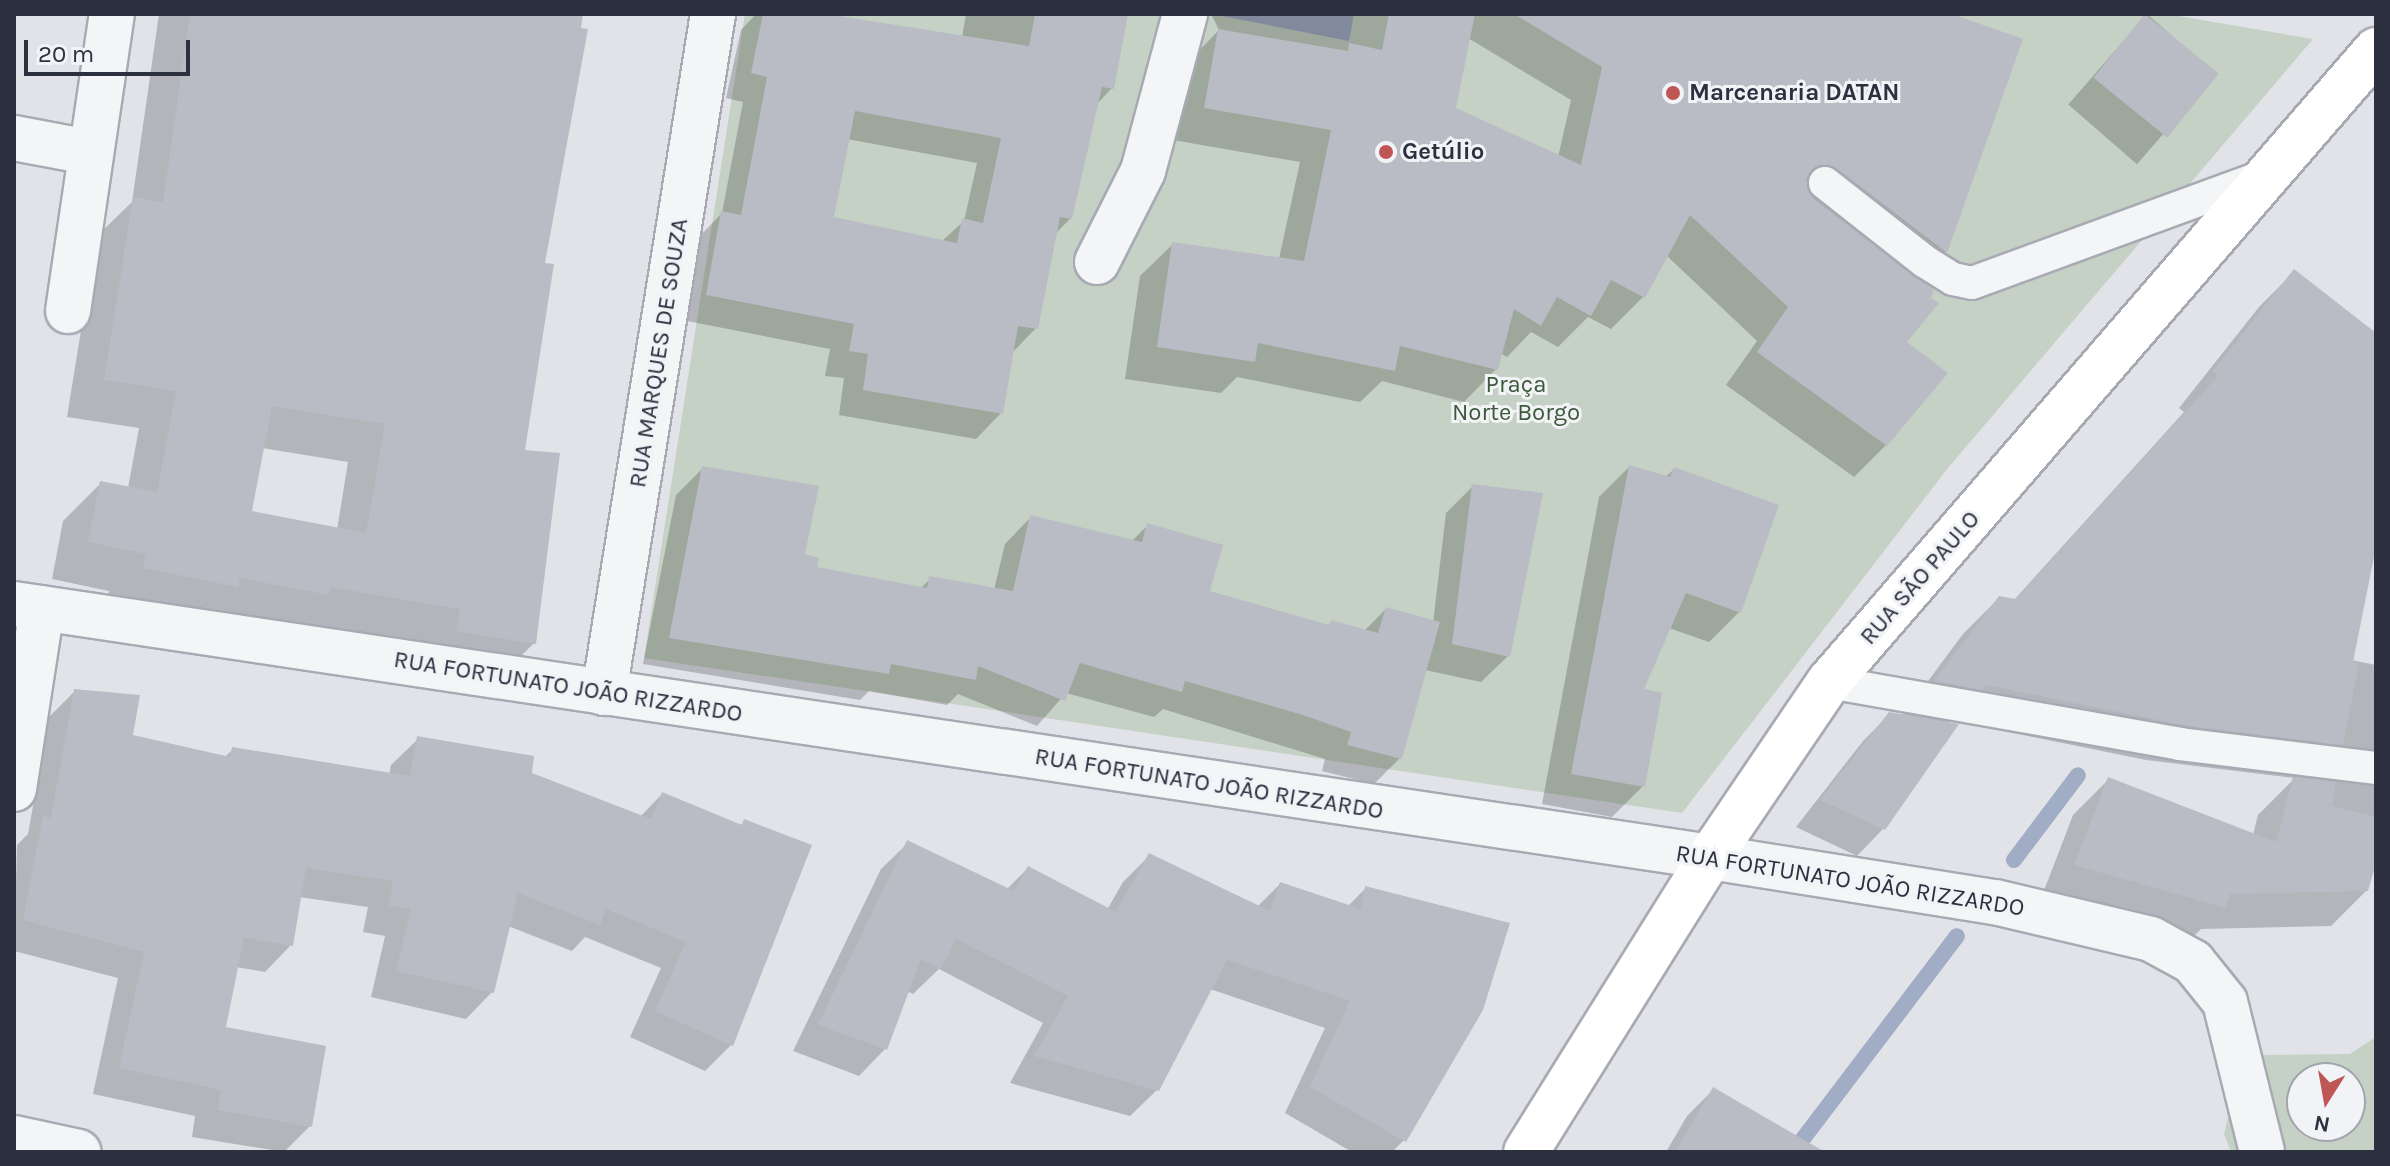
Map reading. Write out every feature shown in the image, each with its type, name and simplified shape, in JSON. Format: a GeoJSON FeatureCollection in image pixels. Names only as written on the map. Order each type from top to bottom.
{"type":"FeatureCollection","features":[{"type":"Feature","properties":{"kind":"main road","name":"RUA SÃO PAULO"},"geometry":{"type":"LineString","coordinates":[[1526,1152],[1710,857],[1829,682],[2376,50]]}},
{"type":"Feature","properties":{"kind":"street"},"geometry":{"type":"LineString","coordinates":[[68,311],[89,152],[112,14]]}},
{"type":"Feature","properties":{"kind":"street","name":"RUA MARQUES DE SOUZA"},"geometry":{"type":"LineString","coordinates":[[604,693],[713,14]]}},
{"type":"Feature","properties":{"kind":"street"},"geometry":{"type":"LineString","coordinates":[[1097,262],[1143,171],[1185,14]]}},
{"type":"Feature","properties":{"kind":"street"},"geometry":{"type":"LineString","coordinates":[[14,138],[89,152]]}},
{"type":"Feature","properties":{"kind":"street"},"geometry":{"type":"LineString","coordinates":[[14,789],[28,606]]}},
{"type":"Feature","properties":{"kind":"street","name":"RUA FORTUNATO JOÃO RIZZARDO"},"geometry":{"type":"LineString","coordinates":[[28,606],[1710,857],[1995,902],[2151,939],[2193,962],[2225,1002],[2262,1152]]}},
{"type":"Feature","properties":{"kind":"street"},"geometry":{"type":"LineString","coordinates":[[14,1138],[79,1152]]}},
{"type":"Feature","properties":{"kind":"lane"},"geometry":{"type":"LineString","coordinates":[[1825,183],[1924,261],[1953,279],[1972,283],[2268,175]]}},
{"type":"Feature","properties":{"kind":"lane"},"geometry":{"type":"LineString","coordinates":[[1829,682],[2180,744],[2376,768]]}},
{"type":"Feature","properties":{"kind":"green space","name":"Praça Norte Borgo"},"geometry":{"type":"Polygon","coordinates":[[[745,14],[2167,14],[2313,39],[1948,468],[1682,813],[644,658],[745,14]]]}},
{"type":"Feature","properties":{"kind":"green space"},"geometry":{"type":"Polygon","coordinates":[[[2376,1037],[2376,1152],[2231,1152],[2224,1134],[2236,1084],[2255,1055],[2350,1054],[2376,1037]]]}},
{"type":"Feature","properties":{"kind":"water"},"geometry":{"type":"Polygon","coordinates":[[[1212,14],[1354,14],[1349,41],[1212,14]]]}},
{"type":"Feature","properties":{"kind":"building"},"geometry":{"type":"Polygon","coordinates":[[[190,14],[583,14],[581,28],[588,29],[545,263],[554,264],[525,450],[560,453],[536,644],[456,631],[460,609],[330,587],[329,595],[240,578],[238,587],[143,568],[146,554],[88,542],[100,481],[157,492],[176,391],[104,380],[133,197],[163,202],[190,14]],[[272,406],[252,511],[366,533],[385,424],[272,406]]]}},
{"type":"Feature","properties":{"kind":"building"},"geometry":{"type":"Polygon","coordinates":[[[763,14],[826,14],[1029,46],[1035,14],[1128,14],[1114,89],[1102,87],[1072,219],[1060,217],[1038,329],[1018,326],[1003,414],[863,390],[868,354],[849,351],[854,324],[706,295],[721,211],[741,215],[767,77],[751,73],[763,14]],[[855,111],[834,217],[957,243],[962,218],[983,223],[1001,138],[855,111]]]}},
{"type":"Feature","properties":{"kind":"building"},"geometry":{"type":"Polygon","coordinates":[[[1389,14],[1475,14],[1456,108],[1581,165],[1602,67],[1514,14],[1952,14],[2023,39],[1947,253],[1836,168],[1819,165],[1806,180],[1813,198],[1934,290],[1931,298],[1939,303],[1907,342],[1948,373],[1887,446],[1757,352],[1788,307],[1690,215],[1645,298],[1611,280],[1591,316],[1557,297],[1541,326],[1514,309],[1498,370],[1400,346],[1395,371],[1258,343],[1255,362],[1157,347],[1172,242],[1304,261],[1331,130],[1204,108],[1218,29],[1348,51],[1349,43],[1382,50],[1389,14]]]}},
{"type":"Feature","properties":{"kind":"building"},"geometry":{"type":"Polygon","coordinates":[[[2145,14],[2219,74],[2167,138],[2093,78],[2145,14]]]}},
{"type":"Feature","properties":{"kind":"building"},"geometry":{"type":"Polygon","coordinates":[[[2294,269],[2376,333],[2376,547],[2353,662],[2359,663],[2343,745],[2183,725],[1986,685],[1983,690],[1934,681],[1999,596],[2016,599],[2218,376],[2213,371],[2294,269]]]}},
{"type":"Feature","properties":{"kind":"building"},"geometry":{"type":"Polygon","coordinates":[[[1629,465],[1670,477],[1674,467],[1779,505],[1741,613],[1686,593],[1644,689],[1662,693],[1645,787],[1571,774],[1629,465]]]}},
{"type":"Feature","properties":{"kind":"building"},"geometry":{"type":"Polygon","coordinates":[[[702,466],[819,486],[805,554],[819,558],[817,567],[927,588],[929,576],[1013,591],[1030,515],[1142,542],[1147,523],[1223,545],[1210,591],[1329,625],[1331,620],[1378,633],[1386,607],[1440,622],[1402,759],[1347,745],[1351,732],[1303,715],[1185,681],[1182,692],[1080,663],[1065,701],[978,666],[976,680],[891,664],[889,674],[669,638],[702,466]]]}},
{"type":"Feature","properties":{"kind":"building"},"geometry":{"type":"Polygon","coordinates":[[[1472,484],[1543,493],[1510,657],[1452,644],[1472,484]]]}},
{"type":"Feature","properties":{"kind":"building"},"geometry":{"type":"Polygon","coordinates":[[[74,689],[140,695],[133,735],[230,757],[232,747],[410,776],[417,736],[534,756],[532,773],[651,819],[662,792],[742,825],[744,819],[812,845],[733,1046],[655,1011],[686,942],[606,909],[600,925],[518,893],[494,993],[396,971],[411,909],[389,906],[393,881],[306,868],[293,946],[244,938],[226,1027],[326,1046],[312,1127],[217,1110],[221,1090],[119,1068],[144,952],[23,920],[43,816],[51,818],[74,689]]]}},
{"type":"Feature","properties":{"kind":"building"},"geometry":{"type":"Polygon","coordinates":[[[1889,712],[1959,724],[1885,830],[1820,800],[1889,712]]]}},
{"type":"Feature","properties":{"kind":"building"},"geometry":{"type":"Polygon","coordinates":[[[2108,777],[2276,842],[2293,777],[2336,782],[2332,806],[2376,817],[2376,863],[2368,891],[2230,894],[2225,908],[2074,865],[2108,777]]]}},
{"type":"Feature","properties":{"kind":"building"},"geometry":{"type":"Polygon","coordinates":[[[907,840],[1014,891],[1028,866],[1116,912],[1149,853],[1270,911],[1280,882],[1361,909],[1365,886],[1510,923],[1483,1010],[1406,1142],[1310,1087],[1350,1001],[1227,960],[1159,1091],[1034,1056],[1068,996],[956,939],[941,969],[921,959],[887,1050],[818,1025],[907,840]]]}},
{"type":"Feature","properties":{"kind":"building"},"geometry":{"type":"Polygon","coordinates":[[[1713,1087],[1825,1152],[1675,1152],[1713,1087]]]}},
{"type":"Feature","properties":{"kind":"waterway"},"geometry":{"type":"LineString","coordinates":[[2014,860],[2078,775]]}},
{"type":"Feature","properties":{"kind":"waterway"},"geometry":{"type":"LineString","coordinates":[[1793,1152],[1957,936]]}},
{"type":"Feature","properties":{"kind":"place","name":"Marcenaria DATAN"},"geometry":{"type":"Point","coordinates":[1673,93]}},
{"type":"Feature","properties":{"kind":"place","name":"Getúlio"},"geometry":{"type":"Point","coordinates":[1386,152]}}]}
